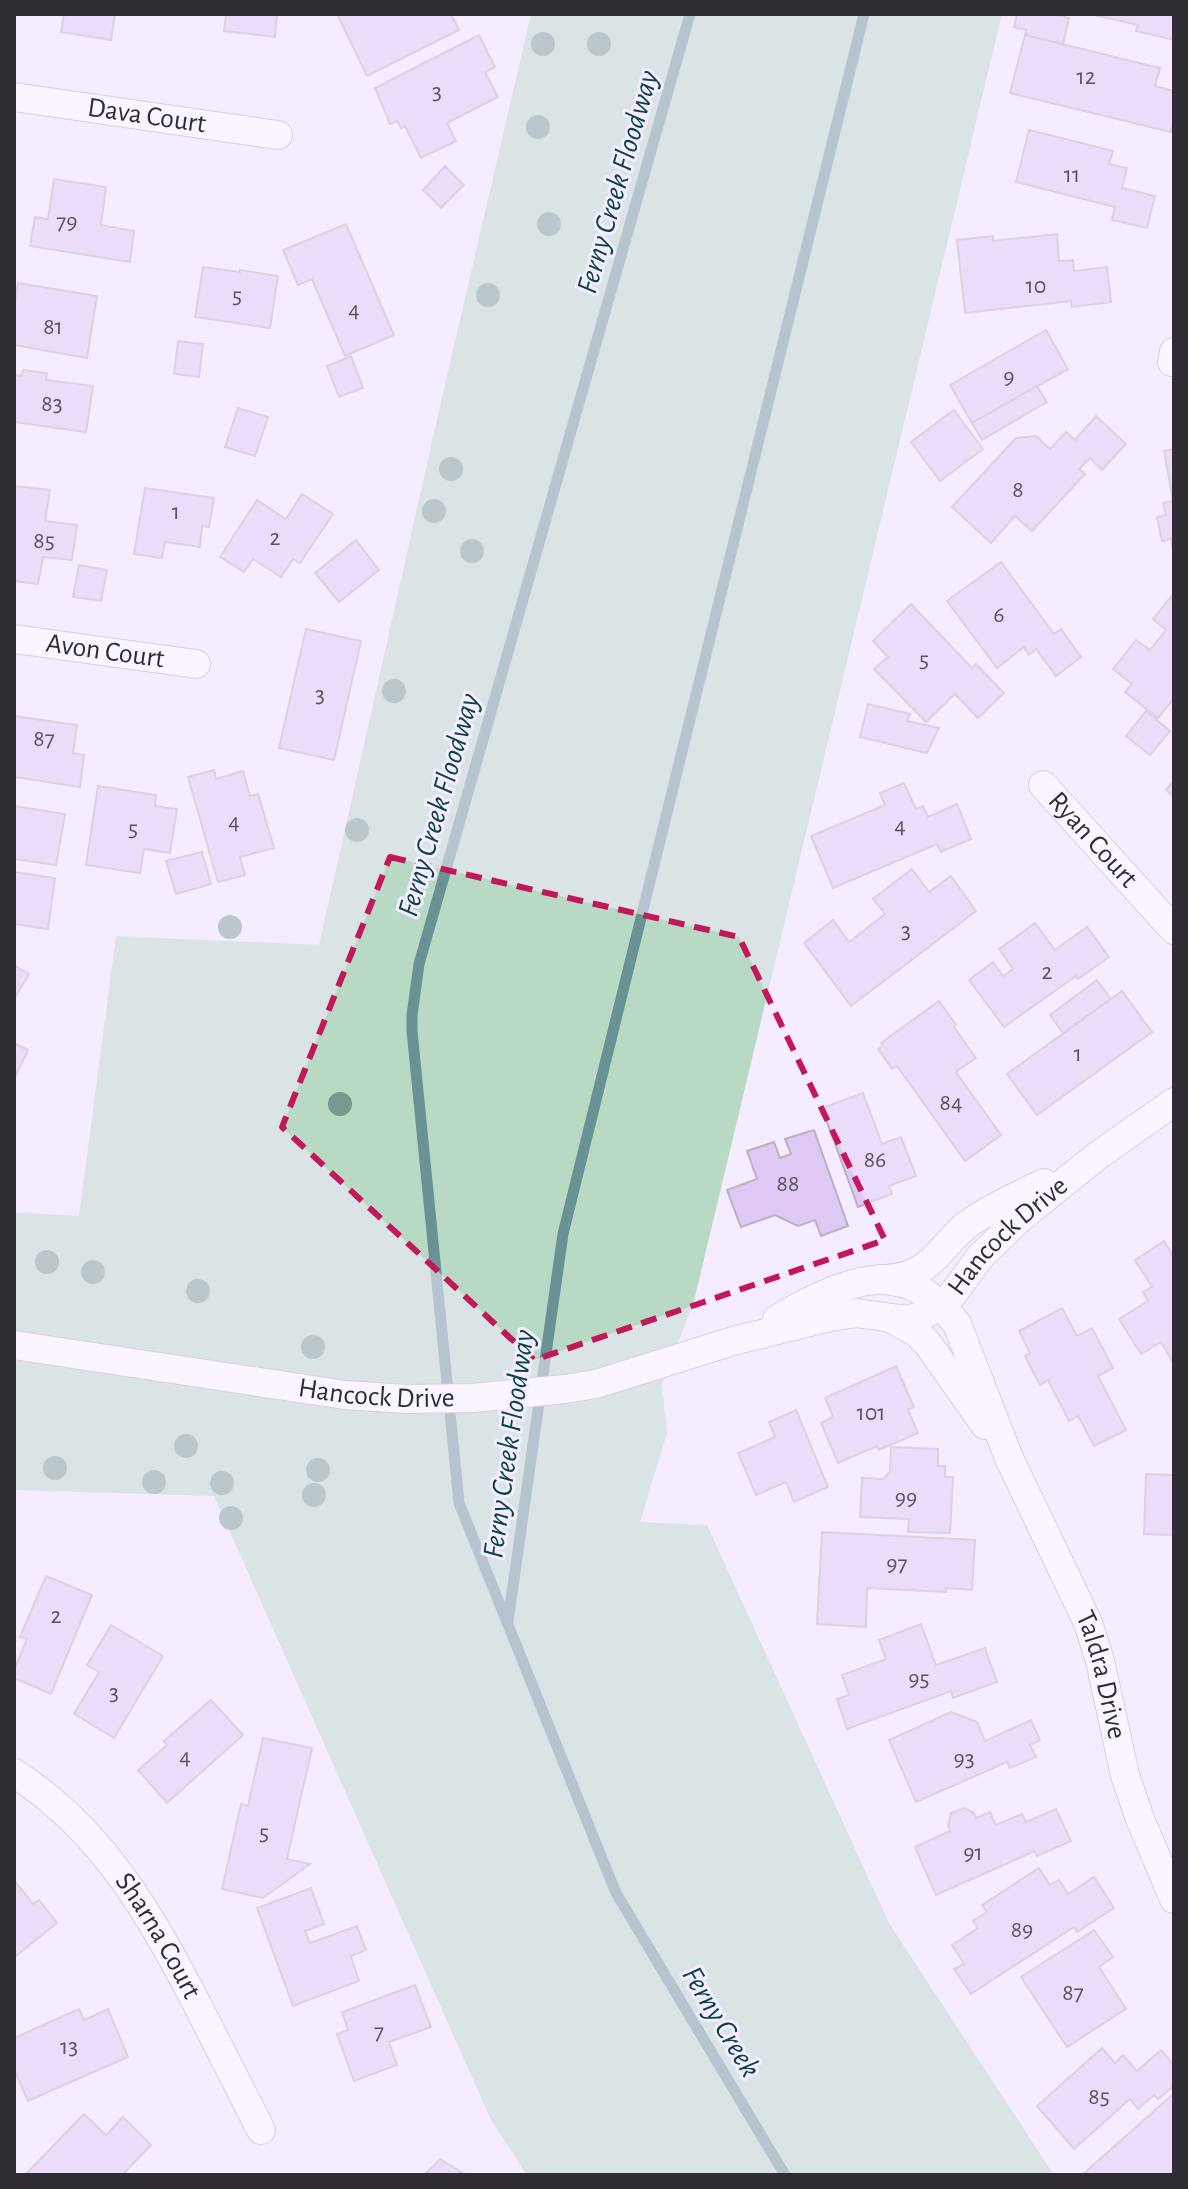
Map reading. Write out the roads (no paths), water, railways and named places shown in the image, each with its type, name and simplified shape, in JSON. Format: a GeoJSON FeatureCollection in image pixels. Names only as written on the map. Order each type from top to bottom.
{"type":"FeatureCollection","features":[{"type":"Feature","properties":{"kind":"street","name":"Dava Court"},"geometry":{"type":"LineString","coordinates":[[14,97],[278,135]]}},
{"type":"Feature","properties":{"kind":"street","name":"Avon Court"},"geometry":{"type":"LineString","coordinates":[[14,639],[196,664]]}},
{"type":"Feature","properties":{"kind":"street","name":"Ryan Court"},"geometry":{"type":"LineString","coordinates":[[1043,785],[1174,930]]}},
{"type":"Feature","properties":{"kind":"street","name":"Hancock Drive"},"geometry":{"type":"LineString","coordinates":[[961,1283],[997,1238],[1097,1156],[1174,1102]]}},
{"type":"Feature","properties":{"kind":"street","name":"Hancock Drive"},"geometry":{"type":"LineString","coordinates":[[925,1303],[951,1238],[970,1222],[1097,1156]]}},
{"type":"Feature","properties":{"kind":"street","name":"Hancock Drive"},"geometry":{"type":"LineString","coordinates":[[733,1341],[834,1291],[860,1282],[881,1279],[907,1284],[925,1303]]}},
{"type":"Feature","properties":{"kind":"street","name":"Taldra Drive"},"geometry":{"type":"LineString","coordinates":[[925,1303],[961,1283]]}},
{"type":"Feature","properties":{"kind":"street","name":"Hancock Drive"},"geometry":{"type":"LineString","coordinates":[[14,1345],[345,1395],[406,1399],[473,1398],[596,1384],[733,1341],[830,1317],[925,1303]]}},
{"type":"Feature","properties":{"kind":"street","name":"Taldra Drive"},"geometry":{"type":"LineString","coordinates":[[925,1303],[928,1344],[1009,1458]]}},
{"type":"Feature","properties":{"kind":"street","name":"Taldra Drive"},"geometry":{"type":"LineString","coordinates":[[925,1303],[1009,1458],[1088,1623],[1100,1661],[1125,1775],[1174,1899]]}},
{"type":"Feature","properties":{"kind":"street","name":"Sharna Court"},"geometry":{"type":"LineString","coordinates":[[14,1773],[58,1805],[95,1843],[129,1885],[186,1982],[261,2130]]}},
{"type":"Feature","properties":{"kind":"waterway","name":"Ferny Creek Floodway"},"geometry":{"type":"LineString","coordinates":[[690,14],[419,964],[412,1031],[459,1503],[616,1893],[785,2175]]}},
{"type":"Feature","properties":{"kind":"waterway","name":"Ferny Creek Floodway"},"geometry":{"type":"LineString","coordinates":[[508,1621],[563,1234],[864,14]]}},
{"type":"Feature","properties":{"kind":"water label","name":"Ferny Creek"},"geometry":{"type":"Point","coordinates":[721,2022]}}]}
